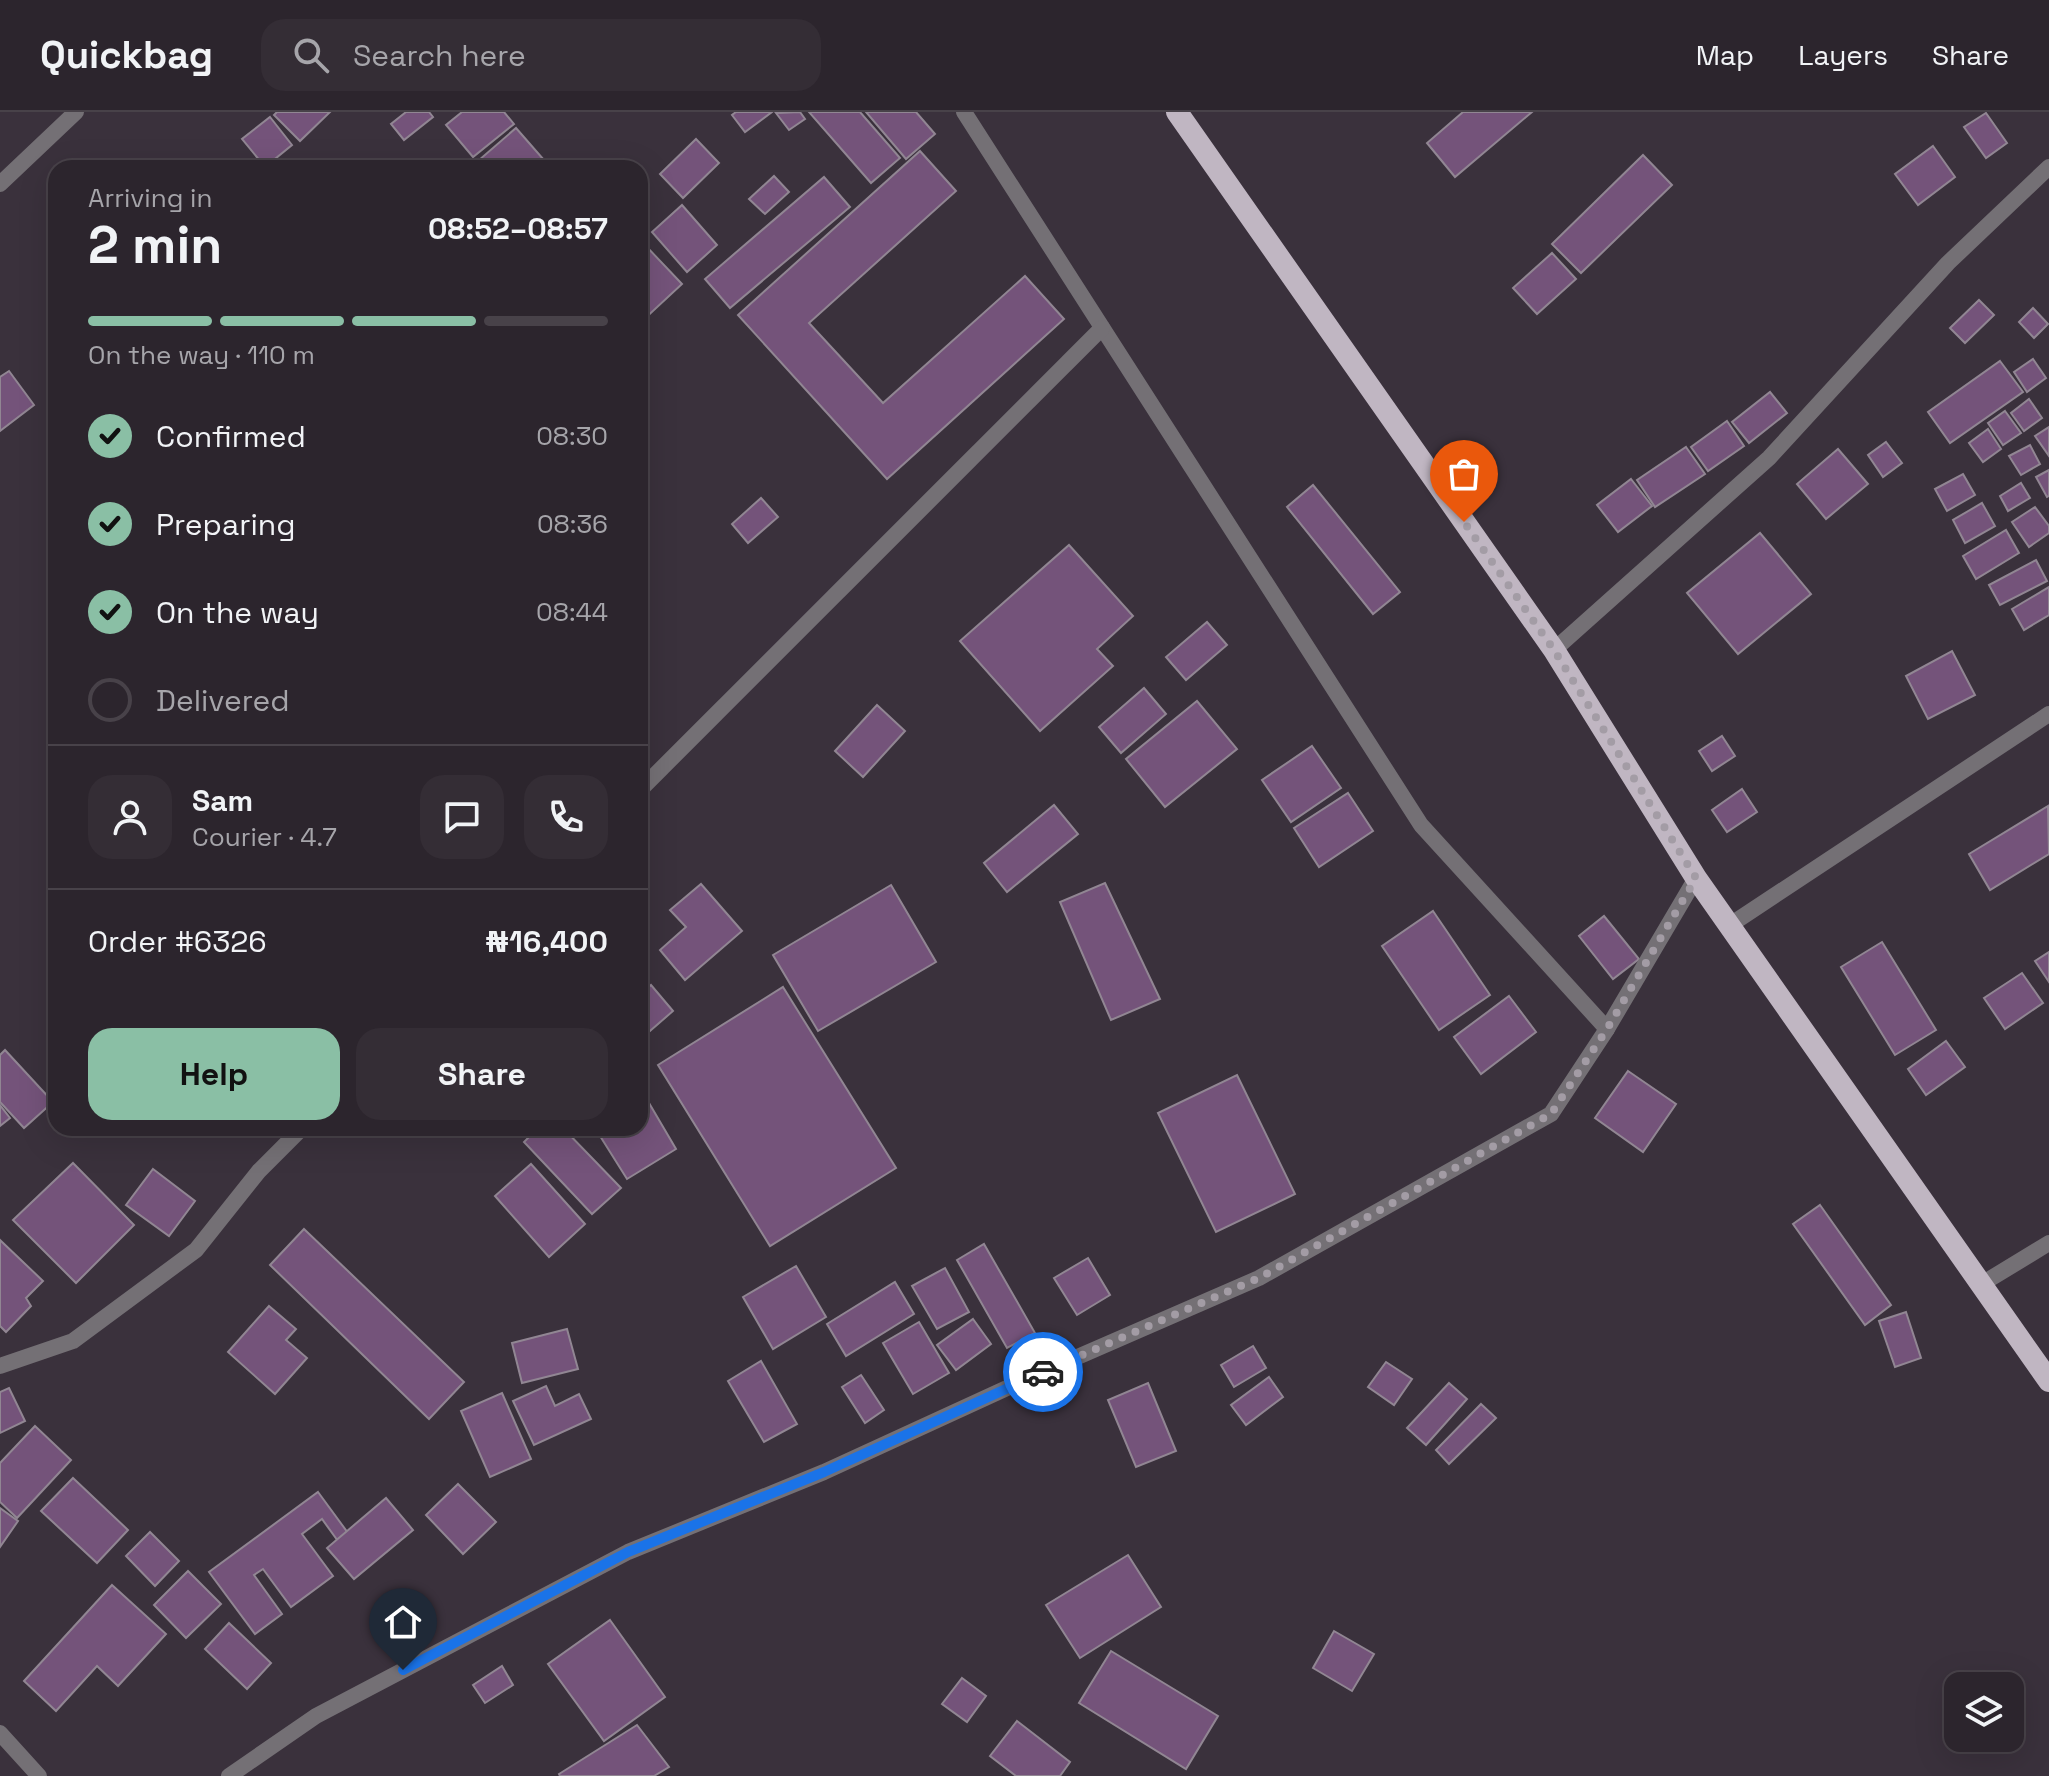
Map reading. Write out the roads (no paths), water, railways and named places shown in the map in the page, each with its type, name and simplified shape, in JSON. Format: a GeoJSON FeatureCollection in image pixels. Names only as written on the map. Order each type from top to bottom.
{"type":"FeatureCollection","features":[{"type":"Feature","properties":{"kind":"highway"},"geometry":{"type":"LineString","coordinates":[[1177,112],[1554,650],[1696,878],[2049,1381]]}},
{"type":"Feature","properties":{"kind":"street"},"geometry":{"type":"LineString","coordinates":[[0,184],[76,112]]}},
{"type":"Feature","properties":{"kind":"street"},"geometry":{"type":"LineString","coordinates":[[964,112],[1421,825],[1607,1029]]}},
{"type":"Feature","properties":{"kind":"street"},"geometry":{"type":"LineString","coordinates":[[1554,650],[1769,458],[1948,263],[2049,167]]}},
{"type":"Feature","properties":{"kind":"street"},"geometry":{"type":"LineString","coordinates":[[648,782],[1102,328]]}},
{"type":"Feature","properties":{"kind":"street"},"geometry":{"type":"LineString","coordinates":[[1730,925],[2049,714]]}},
{"type":"Feature","properties":{"kind":"street"},"geometry":{"type":"LineString","coordinates":[[229,1776],[316,1716],[628,1552],[824,1472],[1259,1278],[1551,1114],[1607,1029],[1696,878]]}},
{"type":"Feature","properties":{"kind":"street"},"geometry":{"type":"LineString","coordinates":[[0,1366],[73,1341],[196,1250],[259,1171],[294,1136]]}},
{"type":"Feature","properties":{"kind":"street"},"geometry":{"type":"LineString","coordinates":[[1980,1285],[2049,1243]]}},
{"type":"Feature","properties":{"kind":"street"},"geometry":{"type":"LineString","coordinates":[[0,1733],[39,1776]]}}]}
